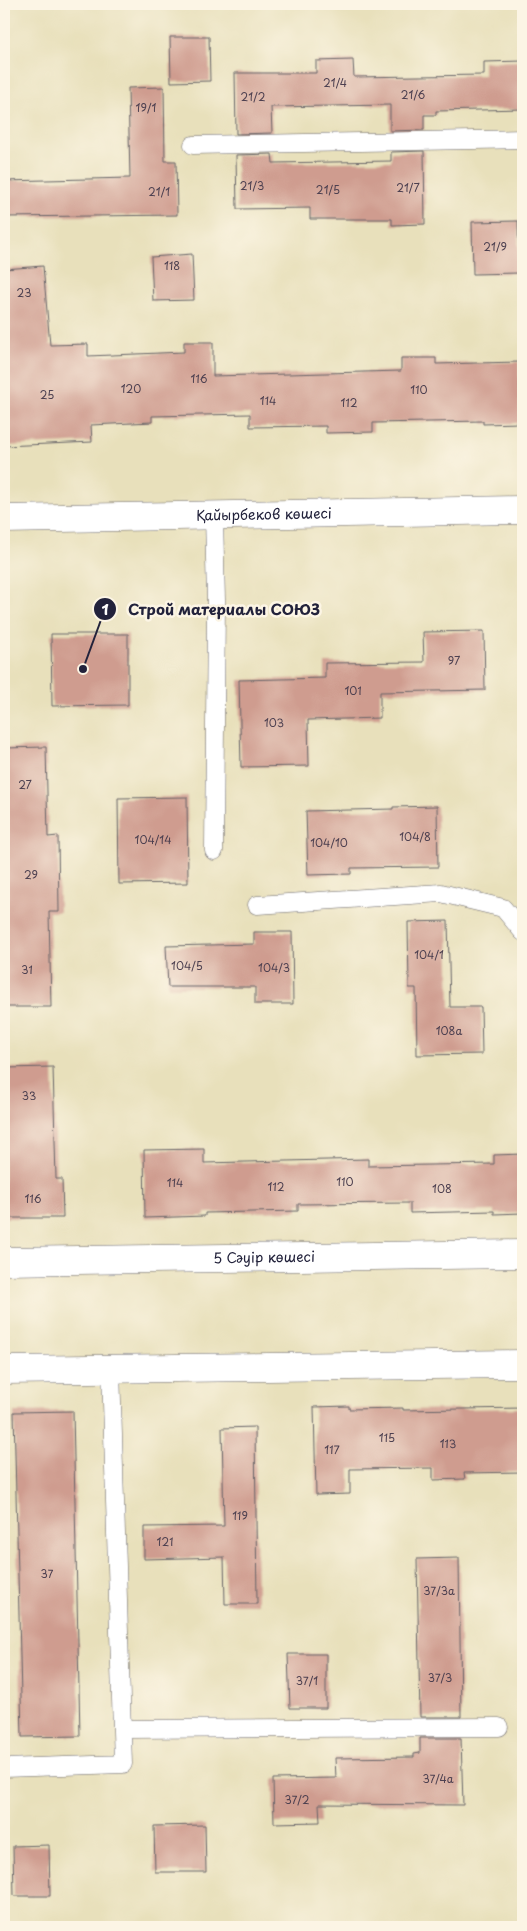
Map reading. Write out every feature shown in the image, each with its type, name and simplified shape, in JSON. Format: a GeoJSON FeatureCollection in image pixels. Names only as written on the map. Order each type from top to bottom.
{"type":"FeatureCollection","features":[{"type":"Feature","properties":{"kind":"street","name":"Қайырбеков көшесі"},"geometry":{"type":"LineString","coordinates":[[4,519],[523,510]]}},
{"type":"Feature","properties":{"kind":"street","name":"5 Сәуір көшесі"},"geometry":{"type":"LineString","coordinates":[[4,1261],[523,1254]]}},
{"type":"Feature","properties":{"kind":"street"},"geometry":{"type":"LineString","coordinates":[[4,1370],[523,1364]]}},
{"type":"Feature","properties":{"kind":"lane"},"geometry":{"type":"LineString","coordinates":[[193,145],[523,139]]}},
{"type":"Feature","properties":{"kind":"lane"},"geometry":{"type":"LineString","coordinates":[[214,516],[216,601],[214,852]]}},
{"type":"Feature","properties":{"kind":"lane"},"geometry":{"type":"LineString","coordinates":[[258,905],[441,893],[504,908],[523,932]]}},
{"type":"Feature","properties":{"kind":"lane"},"geometry":{"type":"LineString","coordinates":[[4,1768],[123,1764],[111,1369]]}},
{"type":"Feature","properties":{"kind":"lane"},"geometry":{"type":"LineString","coordinates":[[122,1729],[500,1727]]}},
{"type":"Feature","properties":{"kind":"building"},"geometry":{"type":"Polygon","coordinates":[[[170,37],[209,37],[210,81],[171,82],[170,37]]]}},
{"type":"Feature","properties":{"kind":"building"},"geometry":{"type":"Polygon","coordinates":[[[353,60],[354,77],[484,75],[484,62],[523,61],[523,109],[436,111],[436,115],[424,115],[424,130],[390,131],[390,105],[271,107],[272,133],[236,134],[235,73],[316,73],[316,61],[353,60]]]}},
{"type":"Feature","properties":{"kind":"building"},"geometry":{"type":"Polygon","coordinates":[[[164,87],[165,161],[176,161],[177,215],[4,217],[4,181],[130,178],[128,88],[164,87]]]}},
{"type":"Feature","properties":{"kind":"building"},"geometry":{"type":"Polygon","coordinates":[[[424,151],[425,224],[392,225],[392,219],[310,219],[310,208],[237,209],[236,155],[272,154],[273,163],[391,161],[391,152],[424,151]]]}},
{"type":"Feature","properties":{"kind":"building"},"geometry":{"type":"Polygon","coordinates":[[[518,221],[519,273],[473,274],[472,222],[518,221]]]}},
{"type":"Feature","properties":{"kind":"building"},"geometry":{"type":"Polygon","coordinates":[[[192,254],[194,300],[153,301],[151,257],[192,254]]]}},
{"type":"Feature","properties":{"kind":"building"},"geometry":{"type":"Polygon","coordinates":[[[43,266],[50,345],[88,344],[88,356],[184,352],[184,342],[213,342],[213,376],[401,371],[401,358],[436,358],[436,364],[519,362],[520,423],[483,424],[483,421],[373,423],[373,432],[326,433],[326,426],[250,427],[250,414],[152,416],[152,422],[91,425],[92,442],[4,446],[4,269],[43,266]]]}},
{"type":"Feature","properties":{"kind":"building"},"geometry":{"type":"Polygon","coordinates":[[[484,631],[485,690],[380,692],[380,718],[308,720],[309,766],[241,767],[239,680],[325,678],[325,663],[424,662],[423,632],[484,631]]]}},
{"type":"Feature","properties":{"kind":"building"},"geometry":{"type":"Polygon","coordinates":[[[51,634],[128,634],[128,705],[52,706],[51,634]]]}},
{"type":"Feature","properties":{"kind":"building"},"geometry":{"type":"Polygon","coordinates":[[[46,747],[48,837],[58,836],[59,912],[49,912],[51,1007],[4,1007],[4,748],[46,747]]]}},
{"type":"Feature","properties":{"kind":"building"},"geometry":{"type":"Polygon","coordinates":[[[187,797],[188,883],[119,884],[118,798],[187,797]]]}},
{"type":"Feature","properties":{"kind":"building"},"geometry":{"type":"Polygon","coordinates":[[[437,806],[438,867],[351,868],[351,874],[308,875],[306,811],[437,806]]]}},
{"type":"Feature","properties":{"kind":"building"},"geometry":{"type":"Polygon","coordinates":[[[448,921],[450,1007],[481,1007],[482,1054],[417,1055],[416,988],[409,988],[408,922],[448,921]]]}},
{"type":"Feature","properties":{"kind":"building"},"geometry":{"type":"Polygon","coordinates":[[[254,932],[292,932],[293,1004],[255,1004],[255,987],[168,987],[166,946],[254,944],[254,932]]]}},
{"type":"Feature","properties":{"kind":"building"},"geometry":{"type":"Polygon","coordinates":[[[53,1067],[56,1179],[62,1179],[63,1218],[4,1218],[4,1068],[53,1067]]]}},
{"type":"Feature","properties":{"kind":"building"},"geometry":{"type":"Polygon","coordinates":[[[204,1149],[204,1163],[368,1159],[368,1166],[494,1164],[494,1155],[523,1154],[523,1213],[494,1214],[494,1211],[410,1213],[410,1203],[298,1204],[298,1211],[205,1213],[205,1216],[145,1218],[144,1150],[204,1149]]]}},
{"type":"Feature","properties":{"kind":"building"},"geometry":{"type":"Polygon","coordinates":[[[349,1406],[349,1409],[403,1408],[403,1410],[523,1408],[523,1472],[464,1473],[465,1479],[433,1480],[433,1468],[350,1469],[350,1494],[316,1495],[314,1407],[349,1406]]]}},
{"type":"Feature","properties":{"kind":"building"},"geometry":{"type":"Polygon","coordinates":[[[73,1411],[80,1736],[22,1737],[14,1412],[73,1411]]]}},
{"type":"Feature","properties":{"kind":"building"},"geometry":{"type":"Polygon","coordinates":[[[255,1427],[257,1604],[225,1604],[224,1557],[144,1559],[144,1527],[224,1526],[222,1428],[255,1427]]]}},
{"type":"Feature","properties":{"kind":"building"},"geometry":{"type":"Polygon","coordinates":[[[459,1558],[461,1717],[420,1717],[417,1559],[459,1558]]]}},
{"type":"Feature","properties":{"kind":"building"},"geometry":{"type":"Polygon","coordinates":[[[288,1654],[326,1654],[326,1708],[290,1708],[288,1654]]]}},
{"type":"Feature","properties":{"kind":"building"},"geometry":{"type":"Polygon","coordinates":[[[420,1738],[461,1738],[463,1805],[319,1804],[320,1822],[274,1823],[273,1779],[336,1778],[335,1758],[414,1757],[414,1754],[420,1753],[420,1738]]]}},
{"type":"Feature","properties":{"kind":"building"},"geometry":{"type":"Polygon","coordinates":[[[205,1825],[206,1872],[155,1872],[154,1826],[205,1825]]]}},
{"type":"Feature","properties":{"kind":"building"},"geometry":{"type":"Polygon","coordinates":[[[49,1845],[50,1896],[14,1896],[13,1846],[49,1845]]]}},
{"type":"Feature","properties":{"kind":"place","name":"Строй материалы СОЮЗ"},"geometry":{"type":"Point","coordinates":[83,669]}}]}
